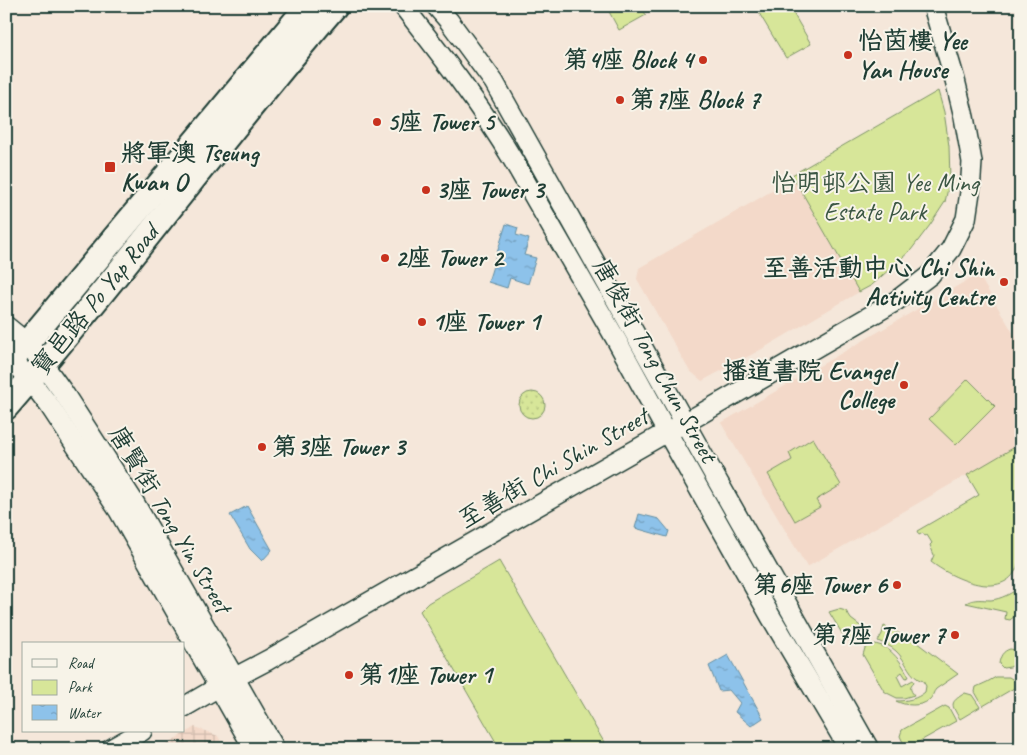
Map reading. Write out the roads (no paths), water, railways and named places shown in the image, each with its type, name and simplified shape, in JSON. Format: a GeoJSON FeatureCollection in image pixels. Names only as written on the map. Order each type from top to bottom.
{"type":"FeatureCollection","features":[{"type":"Feature","properties":{"kind":"main road","name":"寶邑路 Po Yap Road"},"geometry":{"type":"LineString","coordinates":[[13,356],[308,6]]}},
{"type":"Feature","properties":{"kind":"main road","name":"寶邑路 Po Yap Road"},"geometry":{"type":"LineString","coordinates":[[6,407],[66,338],[293,55],[335,6]]}},
{"type":"Feature","properties":{"kind":"street","name":"唐俊街 Tong Chun Street"},"geometry":{"type":"LineString","coordinates":[[403,6],[461,83],[496,132],[513,160],[617,341],[666,432],[771,617],[849,749]]}},
{"type":"Feature","properties":{"kind":"street","name":"唐俊街 Tong Chun Street"},"geometry":{"type":"LineString","coordinates":[[436,6],[494,82],[869,749]]}},
{"type":"Feature","properties":{"kind":"street","name":"至善街 Chi Shin Street"},"geometry":{"type":"LineString","coordinates":[[185,706],[666,432],[686,423],[896,301],[930,276],[951,249],[966,219],[972,162],[955,80],[933,6]]}},
{"type":"Feature","properties":{"kind":"street"},"geometry":{"type":"LineString","coordinates":[[461,83],[474,88],[486,86],[494,82]]}},
{"type":"Feature","properties":{"kind":"street","name":"唐賢街 Tong Yin Street"},"geometry":{"type":"LineString","coordinates":[[6,326],[13,356],[36,372],[49,405],[226,682],[275,749]]}},
{"type":"Feature","properties":{"kind":"street","name":"唐賢街 Tong Yin Street"},"geometry":{"type":"LineString","coordinates":[[226,682],[254,749]]}},
{"type":"Feature","properties":{"kind":"street"},"geometry":{"type":"LineString","coordinates":[[112,749],[140,732]]}},
{"type":"Feature","properties":{"kind":"water"},"geometry":{"type":"Polygon","coordinates":[[[506,224],[518,228],[516,235],[529,239],[524,255],[536,258],[528,284],[510,278],[507,288],[488,282],[506,224]]]}},
{"type":"Feature","properties":{"kind":"water"},"geometry":{"type":"Polygon","coordinates":[[[247,506],[272,550],[262,561],[250,549],[230,515],[247,506]]]}},
{"type":"Feature","properties":{"kind":"water"},"geometry":{"type":"Polygon","coordinates":[[[639,514],[659,519],[669,531],[667,537],[635,528],[639,514]]]}},
{"type":"Feature","properties":{"kind":"water"},"geometry":{"type":"Polygon","coordinates":[[[728,655],[763,718],[751,726],[735,712],[740,703],[729,690],[719,691],[709,666],[728,655]]]}},
{"type":"Feature","properties":{"kind":"place","name":"怡茵樓 Yee Yan House"},"geometry":{"type":"Point","coordinates":[848,55]}},
{"type":"Feature","properties":{"kind":"place","name":"第4座 Block 4"},"geometry":{"type":"Point","coordinates":[703,60]}},
{"type":"Feature","properties":{"kind":"place","name":"第7座 Block 7"},"geometry":{"type":"Point","coordinates":[620,100]}},
{"type":"Feature","properties":{"kind":"place","name":"5座 Tower 5"},"geometry":{"type":"Point","coordinates":[377,122]}},
{"type":"Feature","properties":{"kind":"place","name":"將軍澳 Tseung Kwan O"},"geometry":{"type":"Point","coordinates":[110,167]}},
{"type":"Feature","properties":{"kind":"place","name":"3座 Tower 3"},"geometry":{"type":"Point","coordinates":[426,190]}},
{"type":"Feature","properties":{"kind":"place","name":"2座 Tower 2"},"geometry":{"type":"Point","coordinates":[385,258]}},
{"type":"Feature","properties":{"kind":"place","name":"至善活動中心 Chi Shin Activity Centre"},"geometry":{"type":"Point","coordinates":[1004,282]}},
{"type":"Feature","properties":{"kind":"place","name":"1座 Tower 1"},"geometry":{"type":"Point","coordinates":[422,322]}},
{"type":"Feature","properties":{"kind":"place","name":"播道書院 Evangel College"},"geometry":{"type":"Point","coordinates":[904,385]}},
{"type":"Feature","properties":{"kind":"place","name":"第3座 Tower 3"},"geometry":{"type":"Point","coordinates":[262,447]}},
{"type":"Feature","properties":{"kind":"place","name":"第6座 Tower 6"},"geometry":{"type":"Point","coordinates":[897,585]}},
{"type":"Feature","properties":{"kind":"place","name":"第7座 Tower 7"},"geometry":{"type":"Point","coordinates":[955,635]}},
{"type":"Feature","properties":{"kind":"place","name":"第1座 Tower 1"},"geometry":{"type":"Point","coordinates":[349,675]}},
{"type":"Feature","properties":{"kind":"park label","name":"怡明邨公園 Yee Ming Estate Park"},"geometry":{"type":"Point","coordinates":[875,198]}}]}
